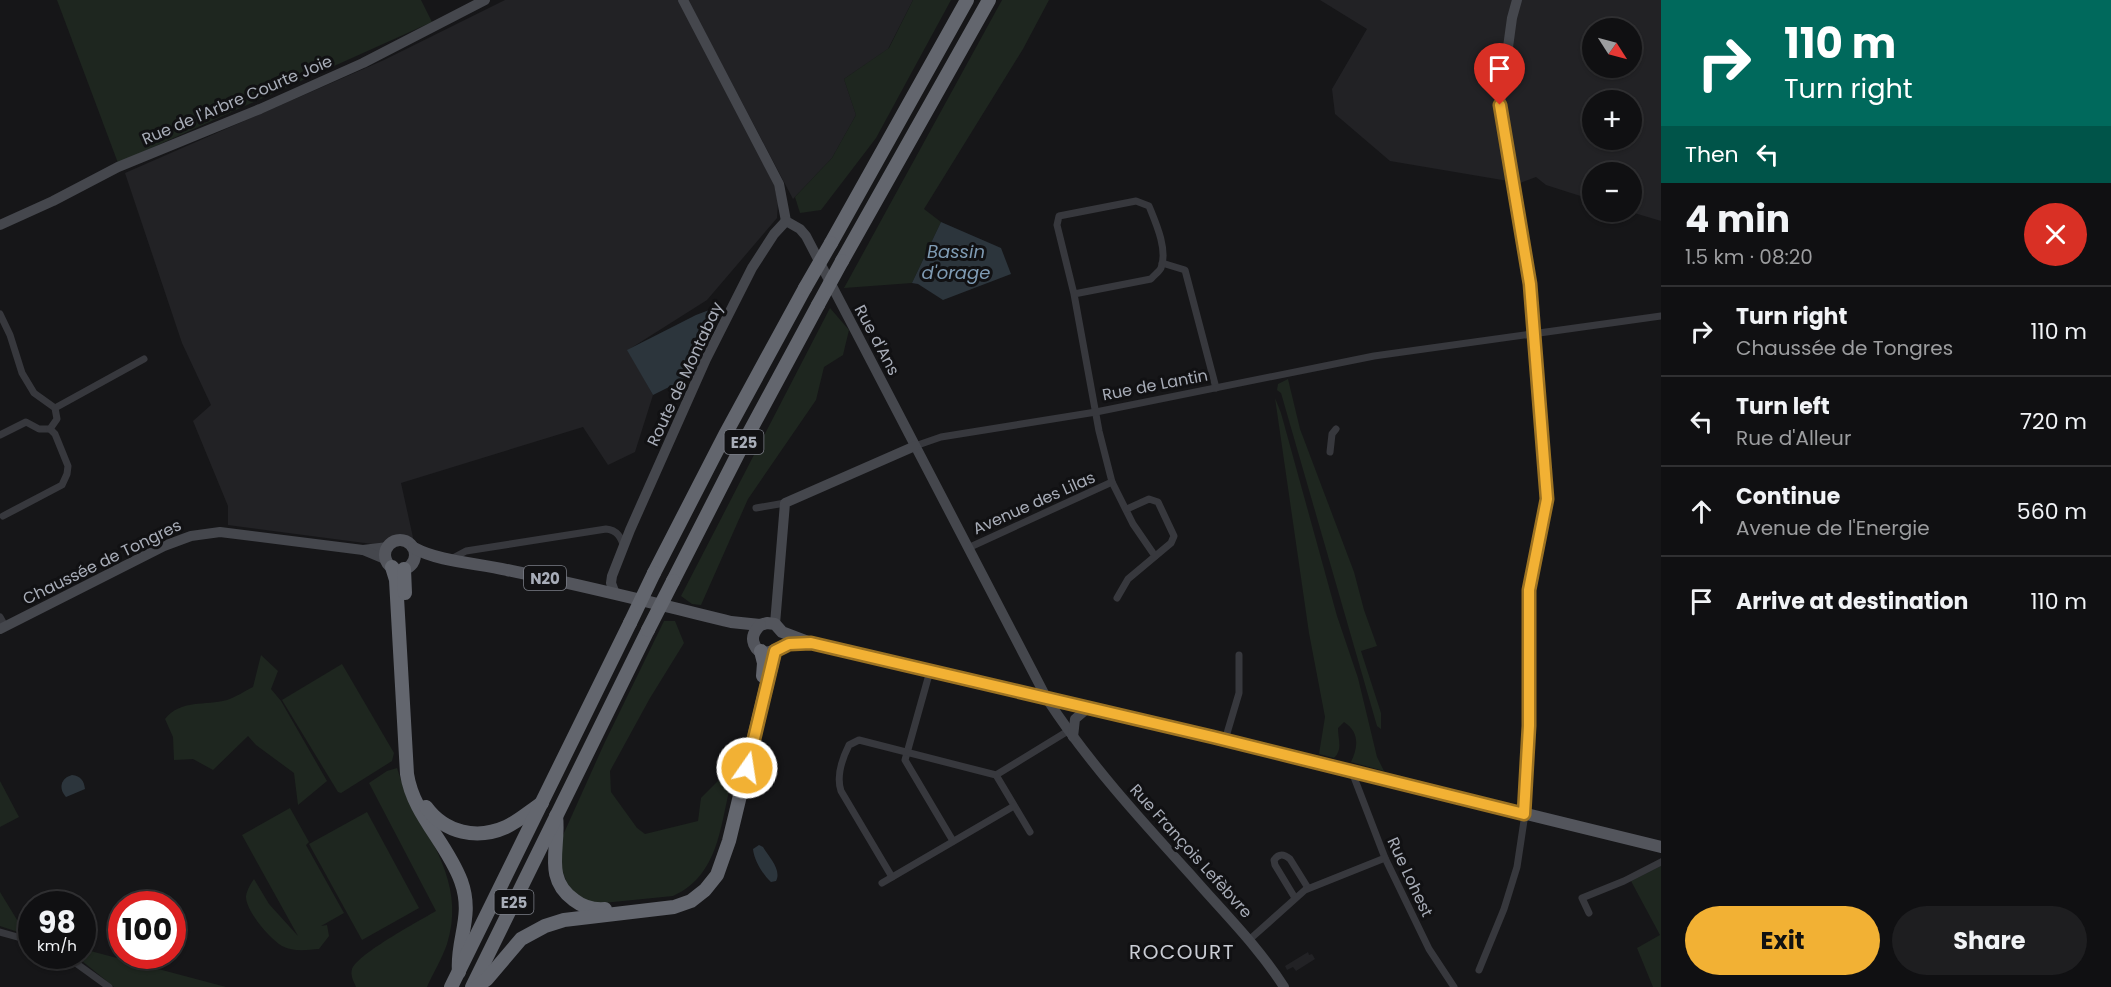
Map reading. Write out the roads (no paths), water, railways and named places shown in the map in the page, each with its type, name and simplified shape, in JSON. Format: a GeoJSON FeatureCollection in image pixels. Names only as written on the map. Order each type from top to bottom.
{"type":"FeatureCollection","features":[{"type":"Feature","properties":{"kind":"highway","name":"E25"},"geometry":{"type":"LineString","coordinates":[[451,987],[654,573],[726,433],[966,0]]}},
{"type":"Feature","properties":{"kind":"highway","name":"E25"},"geometry":{"type":"LineString","coordinates":[[474,987],[648,630],[744,442],[842,261],[989,0]]}},
{"type":"Feature","properties":{"kind":"highway"},"geometry":{"type":"LineString","coordinates":[[399,565],[412,772],[417,793],[438,820],[447,827],[471,833],[495,831],[506,827],[542,804]]}},
{"type":"Feature","properties":{"kind":"highway"},"geometry":{"type":"LineString","coordinates":[[399,565],[396,580],[407,774],[413,798],[456,868],[462,882],[466,913],[463,940],[458,956],[459,972]]}},
{"type":"Feature","properties":{"kind":"highway"},"geometry":{"type":"LineString","coordinates":[[474,987],[487,979],[521,939],[545,926],[564,920],[674,907],[691,901],[705,890],[717,875],[729,841],[777,650]]}},
{"type":"Feature","properties":{"kind":"highway"},"geometry":{"type":"LineString","coordinates":[[556,816],[558,833],[554,855],[557,878],[567,895],[588,908],[599,909],[672,901],[687,895],[700,884],[721,848],[763,674],[764,663],[761,651]]}},
{"type":"Feature","properties":{"kind":"main road","name":"N20"},"geometry":{"type":"LineString","coordinates":[[388,547],[396,540],[403,540],[414,548]]}},
{"type":"Feature","properties":{"kind":"main road"},"geometry":{"type":"LineString","coordinates":[[388,547],[399,565],[415,556],[414,548]]}},
{"type":"Feature","properties":{"kind":"main road","name":"Chaussée de Tongres"},"geometry":{"type":"LineString","coordinates":[[414,548],[423,553],[449,560],[507,570],[731,622],[757,631],[754,644],[761,651]]}},
{"type":"Feature","properties":{"kind":"main road","name":"Chaussée de Tongres"},"geometry":{"type":"LineString","coordinates":[[399,565],[449,560]]}},
{"type":"Feature","properties":{"kind":"main road"},"geometry":{"type":"LineString","coordinates":[[757,631],[767,623],[811,643],[1225,740],[1661,847]]}},
{"type":"Feature","properties":{"kind":"main road"},"geometry":{"type":"LineString","coordinates":[[777,650],[783,641],[778,628]]}},
{"type":"Feature","properties":{"kind":"main road"},"geometry":{"type":"LineString","coordinates":[[761,651],[768,653],[789,644],[811,643]]}},
{"type":"Feature","properties":{"kind":"street","name":"Rue de l'Arbre Courte Joie"},"geometry":{"type":"LineString","coordinates":[[0,225],[53,201],[118,167],[260,109],[363,63],[485,0]]}},
{"type":"Feature","properties":{"kind":"street"},"geometry":{"type":"LineString","coordinates":[[683,0],[779,184],[786,221]]}},
{"type":"Feature","properties":{"kind":"street"},"geometry":{"type":"LineString","coordinates":[[1479,970],[1504,909],[1517,867],[1524,814],[1529,726],[1529,590],[1547,499],[1532,334],[1530,284],[1500,105],[1512,18],[1517,0]]}},
{"type":"Feature","properties":{"kind":"street","name":"Avenue des Lilas"},"geometry":{"type":"LineString","coordinates":[[1155,556],[1133,524],[1112,482],[1096,412],[1074,294],[1057,225],[1059,216],[1136,201],[1149,206],[1156,223],[1163,255],[1162,263]]}},
{"type":"Feature","properties":{"kind":"street","name":"Rue d'Ans"},"geometry":{"type":"LineString","coordinates":[[786,221],[800,229],[806,236],[1047,699]]}},
{"type":"Feature","properties":{"kind":"street","name":"Route de Montabay"},"geometry":{"type":"LineString","coordinates":[[615,594],[611,583],[612,576],[692,390],[744,283],[759,257],[786,221]]}},
{"type":"Feature","properties":{"kind":"street"},"geometry":{"type":"LineString","coordinates":[[1074,294],[1151,279],[1160,271],[1162,263],[1185,270],[1216,388]]}},
{"type":"Feature","properties":{"kind":"street"},"geometry":{"type":"LineString","coordinates":[[0,314],[10,335],[22,373],[34,393],[55,408],[57,419],[50,429]]}},
{"type":"Feature","properties":{"kind":"street","name":"Rue de Lantin"},"geometry":{"type":"LineString","coordinates":[[785,503],[941,436],[1096,412],[1374,356],[1661,316]]}},
{"type":"Feature","properties":{"kind":"street"},"geometry":{"type":"LineString","coordinates":[[55,408],[144,359]]}},
{"type":"Feature","properties":{"kind":"street"},"geometry":{"type":"LineString","coordinates":[[0,435],[26,422],[39,429],[50,429],[55,434],[68,466],[62,485],[3,516]]}},
{"type":"Feature","properties":{"kind":"street"},"geometry":{"type":"LineString","coordinates":[[1330,452],[1332,434],[1336,429]]}},
{"type":"Feature","properties":{"kind":"street","name":"Avenue des Lilas"},"geometry":{"type":"LineString","coordinates":[[968,549],[1112,482]]}},
{"type":"Feature","properties":{"kind":"street"},"geometry":{"type":"LineString","coordinates":[[1117,598],[1128,579],[1171,543],[1174,536],[1158,502],[1149,499],[1127,509]]}},
{"type":"Feature","properties":{"kind":"street"},"geometry":{"type":"LineString","coordinates":[[756,508],[785,503],[778,628]]}},
{"type":"Feature","properties":{"kind":"street"},"geometry":{"type":"LineString","coordinates":[[449,560],[466,551],[606,529],[616,532],[624,547]]}},
{"type":"Feature","properties":{"kind":"street","name":"Chaussée de Tongres"},"geometry":{"type":"LineString","coordinates":[[2,624],[164,546],[199,534],[233,532],[363,550],[388,547]]}},
{"type":"Feature","properties":{"kind":"street","name":"Chaussée de Tongres"},"geometry":{"type":"LineString","coordinates":[[363,550],[399,565]]}},
{"type":"Feature","properties":{"kind":"street"},"geometry":{"type":"LineString","coordinates":[[1225,740],[1239,693],[1239,655]]}},
{"type":"Feature","properties":{"kind":"street"},"geometry":{"type":"LineString","coordinates":[[930,670],[905,760],[953,841]]}},
{"type":"Feature","properties":{"kind":"street"},"geometry":{"type":"LineString","coordinates":[[1022,692],[1037,680]]}},
{"type":"Feature","properties":{"kind":"street","name":"Rue François Lefèbvre"},"geometry":{"type":"LineString","coordinates":[[1047,699],[1071,734],[1159,841],[1249,940],[1284,987]]}},
{"type":"Feature","properties":{"kind":"street"},"geometry":{"type":"LineString","coordinates":[[892,877],[841,791],[838,782],[843,756],[849,745],[860,740],[996,775],[1071,734],[1075,719],[1088,708]]}},
{"type":"Feature","properties":{"kind":"street","name":"Rue Lohest"},"geometry":{"type":"LineString","coordinates":[[1352,772],[1385,858],[1429,949],[1454,987]]}},
{"type":"Feature","properties":{"kind":"street"},"geometry":{"type":"LineString","coordinates":[[996,775],[1030,832]]}},
{"type":"Feature","properties":{"kind":"street"},"geometry":{"type":"LineString","coordinates":[[882,883],[1014,806]]}},
{"type":"Feature","properties":{"kind":"street"},"geometry":{"type":"LineString","coordinates":[[1295,898],[1275,865],[1276,856],[1287,856],[1308,888]]}},
{"type":"Feature","properties":{"kind":"street"},"geometry":{"type":"LineString","coordinates":[[1249,940],[1308,888],[1385,858]]}},
{"type":"Feature","properties":{"kind":"street"},"geometry":{"type":"LineString","coordinates":[[1589,913],[1582,898],[1624,881],[1661,862]]}},
{"type":"Feature","properties":{"kind":"street"},"geometry":{"type":"LineString","coordinates":[[0,932],[18,937]]}},
{"type":"Feature","properties":{"kind":"street"},"geometry":{"type":"LineString","coordinates":[[84,969],[109,987]]}},
{"type":"Feature","properties":{"kind":"water","name":"Bassin d'orage"},"geometry":{"type":"Polygon","coordinates":[[[941,222],[1001,248],[1011,274],[943,300],[918,284],[912,283],[941,222]]]}},
{"type":"Feature","properties":{"kind":"water"},"geometry":{"type":"Polygon","coordinates":[[[717,307],[687,378],[653,395],[627,350],[696,315],[717,307]]]}},
{"type":"Feature","properties":{"kind":"water"},"geometry":{"type":"Polygon","coordinates":[[[72,775],[82,779],[85,789],[66,797],[61,787],[65,778],[72,775]]]}},
{"type":"Feature","properties":{"kind":"water"},"geometry":{"type":"Polygon","coordinates":[[[759,845],[763,847],[776,868],[776,881],[771,882],[757,862],[753,849],[759,845]]]}},
{"type":"Feature","properties":{"kind":"district","name":"ROCOURT"},"geometry":{"type":"Point","coordinates":[1182,952]}}]}
